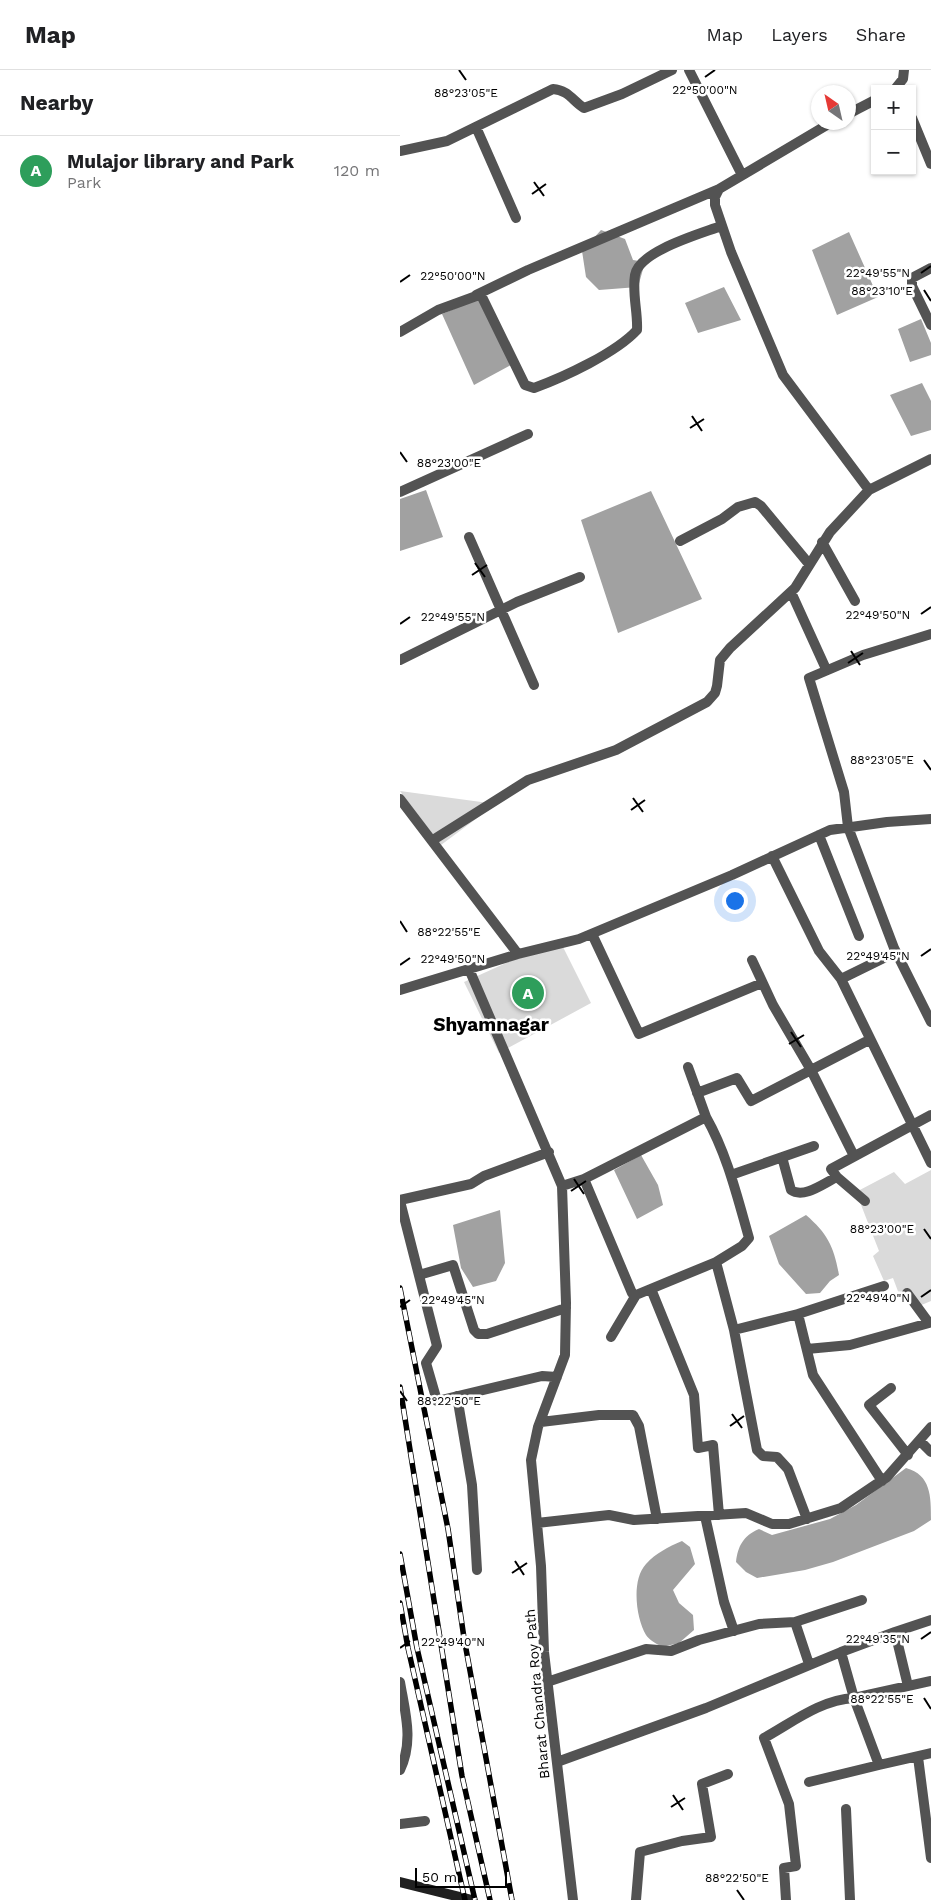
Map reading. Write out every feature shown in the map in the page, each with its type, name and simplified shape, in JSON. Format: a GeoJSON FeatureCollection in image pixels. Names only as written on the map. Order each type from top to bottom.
{"type":"FeatureCollection","features":[{"type":"Feature","properties":{"kind":"street"},"geometry":{"type":"LineString","coordinates":[[400,151],[447,140],[553,88],[566,92],[584,108],[622,94],[672,70]]}},
{"type":"Feature","properties":{"kind":"street"},"geometry":{"type":"LineString","coordinates":[[689,70],[742,175]]}},
{"type":"Feature","properties":{"kind":"street"},"geometry":{"type":"LineString","coordinates":[[900,85],[903,79],[904,70]]}},
{"type":"Feature","properties":{"kind":"street"},"geometry":{"type":"LineString","coordinates":[[856,110],[871,102]]}},
{"type":"Feature","properties":{"kind":"street"},"geometry":{"type":"LineString","coordinates":[[476,127],[516,218]]}},
{"type":"Feature","properties":{"kind":"street"},"geometry":{"type":"LineString","coordinates":[[916,128],[931,164]]}},
{"type":"Feature","properties":{"kind":"street"},"geometry":{"type":"LineString","coordinates":[[400,332],[438,310],[720,189],[818,130]]}},
{"type":"Feature","properties":{"kind":"street"},"geometry":{"type":"LineString","coordinates":[[720,189],[715,197],[714,205],[721,226],[783,375],[869,490]]}},
{"type":"Feature","properties":{"kind":"street"},"geometry":{"type":"LineString","coordinates":[[476,295],[482,298],[525,385],[534,388],[599,357],[634,334],[637,330],[635,275],[638,268],[648,257],[721,226]]}},
{"type":"Feature","properties":{"kind":"street"},"geometry":{"type":"LineString","coordinates":[[931,268],[912,278],[912,286],[931,325]]}},
{"type":"Feature","properties":{"kind":"street"},"geometry":{"type":"LineString","coordinates":[[400,492],[528,434]]}},
{"type":"Feature","properties":{"kind":"street"},"geometry":{"type":"LineString","coordinates":[[433,840],[528,780],[616,750],[707,702],[715,693],[720,660],[730,648],[791,592],[822,542],[869,490],[931,459]]}},
{"type":"Feature","properties":{"kind":"street"},"geometry":{"type":"LineString","coordinates":[[680,541],[722,519],[738,507],[755,502],[761,506],[809,564]]}},
{"type":"Feature","properties":{"kind":"street"},"geometry":{"type":"LineString","coordinates":[[469,537],[534,685]]}},
{"type":"Feature","properties":{"kind":"street"},"geometry":{"type":"LineString","coordinates":[[822,542],[855,601]]}},
{"type":"Feature","properties":{"kind":"street"},"geometry":{"type":"LineString","coordinates":[[400,660],[502,609],[580,577]]}},
{"type":"Feature","properties":{"kind":"street"},"geometry":{"type":"LineString","coordinates":[[791,592],[826,669]]}},
{"type":"Feature","properties":{"kind":"street"},"geometry":{"type":"LineString","coordinates":[[931,634],[826,669],[809,678],[844,792],[848,827],[896,952],[931,1022]]}},
{"type":"Feature","properties":{"kind":"street"},"geometry":{"type":"LineString","coordinates":[[400,799],[518,954]]}},
{"type":"Feature","properties":{"kind":"street"},"geometry":{"type":"LineString","coordinates":[[400,990],[518,954],[579,940],[830,830],[931,819]]}},
{"type":"Feature","properties":{"kind":"street"},"geometry":{"type":"LineString","coordinates":[[820,834],[859,936]]}},
{"type":"Feature","properties":{"kind":"street"},"geometry":{"type":"LineString","coordinates":[[772,856],[819,951],[841,979],[869,1040],[931,1163]]}},
{"type":"Feature","properties":{"kind":"street"},"geometry":{"type":"LineString","coordinates":[[592,934],[639,1034],[762,982]]}},
{"type":"Feature","properties":{"kind":"street"},"geometry":{"type":"LineString","coordinates":[[841,979],[896,952]]}},
{"type":"Feature","properties":{"kind":"street"},"geometry":{"type":"LineString","coordinates":[[752,960],[762,982],[812,1070],[854,1156]]}},
{"type":"Feature","properties":{"kind":"street","name":"Bharat Chandra Roy Path"},"geometry":{"type":"LineString","coordinates":[[469,969],[562,1186],[566,1308],[565,1355],[541,1422],[531,1460],[537,1523],[544,1652],[573,1900]]}},
{"type":"Feature","properties":{"kind":"street"},"geometry":{"type":"LineString","coordinates":[[698,1093],[737,1078],[751,1101],[869,1040]]}},
{"type":"Feature","properties":{"kind":"street"},"geometry":{"type":"LineString","coordinates":[[611,1337],[636,1295],[716,1262],[742,1246],[749,1238],[719,1138],[706,1117],[688,1067]]}},
{"type":"Feature","properties":{"kind":"street"},"geometry":{"type":"LineString","coordinates":[[865,1201],[836,1177],[831,1169],[931,1115]]}},
{"type":"Feature","properties":{"kind":"street"},"geometry":{"type":"LineString","coordinates":[[562,1186],[584,1180],[706,1117]]}},
{"type":"Feature","properties":{"kind":"street"},"geometry":{"type":"LineString","coordinates":[[730,1175],[814,1146]]}},
{"type":"Feature","properties":{"kind":"street"},"geometry":{"type":"LineString","coordinates":[[549,1152],[484,1176],[471,1184],[400,1200],[437,1346],[426,1363],[437,1401],[542,1376],[557,1377]]}},
{"type":"Feature","properties":{"kind":"street"},"geometry":{"type":"LineString","coordinates":[[782,1157],[791,1190],[796,1193],[803,1193],[836,1177]]}},
{"type":"Feature","properties":{"kind":"street"},"geometry":{"type":"LineString","coordinates":[[584,1180],[631,1290],[636,1295]]}},
{"type":"Feature","properties":{"kind":"street"},"geometry":{"type":"LineString","coordinates":[[716,1262],[734,1330],[757,1450],[763,1456],[776,1458],[788,1469],[807,1519]]}},
{"type":"Feature","properties":{"kind":"street"},"geometry":{"type":"LineString","coordinates":[[419,1275],[453,1265],[474,1330],[478,1334],[486,1334],[566,1308]]}},
{"type":"Feature","properties":{"kind":"street"},"geometry":{"type":"LineString","coordinates":[[734,1330],[798,1314],[884,1286]]}},
{"type":"Feature","properties":{"kind":"street"},"geometry":{"type":"LineString","coordinates":[[651,1289],[694,1396],[698,1448],[713,1445],[719,1515]]}},
{"type":"Feature","properties":{"kind":"street"},"geometry":{"type":"LineString","coordinates":[[807,1349],[850,1345],[929,1323],[907,1293]]}},
{"type":"Feature","properties":{"kind":"street"},"geometry":{"type":"LineString","coordinates":[[798,1314],[813,1375],[882,1481]]}},
{"type":"Feature","properties":{"kind":"street"},"geometry":{"type":"LineString","coordinates":[[891,1388],[870,1405],[908,1455]]}},
{"type":"Feature","properties":{"kind":"street"},"geometry":{"type":"LineString","coordinates":[[457,1396],[472,1485],[477,1570]]}},
{"type":"Feature","properties":{"kind":"street"},"geometry":{"type":"LineString","coordinates":[[541,1422],[599,1415],[633,1415],[640,1426],[657,1519]]}},
{"type":"Feature","properties":{"kind":"street"},"geometry":{"type":"LineString","coordinates":[[537,1523],[609,1515],[634,1520],[746,1513],[772,1524],[789,1524],[842,1508],[882,1481],[908,1455],[931,1427]]}},
{"type":"Feature","properties":{"kind":"street"},"geometry":{"type":"LineString","coordinates":[[920,1441],[931,1452]]}},
{"type":"Feature","properties":{"kind":"street"},"geometry":{"type":"LineString","coordinates":[[705,1516],[724,1602],[734,1630]]}},
{"type":"Feature","properties":{"kind":"street"},"geometry":{"type":"LineString","coordinates":[[547,1682],[646,1649],[671,1651],[734,1630],[759,1624],[795,1622],[862,1600]]}},
{"type":"Feature","properties":{"kind":"street"},"geometry":{"type":"LineString","coordinates":[[557,1762],[706,1708],[809,1664],[931,1620]]}},
{"type":"Feature","properties":{"kind":"street"},"geometry":{"type":"LineString","coordinates":[[795,1622],[809,1664]]}},
{"type":"Feature","properties":{"kind":"street"},"geometry":{"type":"LineString","coordinates":[[895,1632],[908,1686]]}},
{"type":"Feature","properties":{"kind":"street"},"geometry":{"type":"LineString","coordinates":[[842,1652],[854,1698],[879,1765]]}},
{"type":"Feature","properties":{"kind":"street"},"geometry":{"type":"LineString","coordinates":[[786,1900],[784,1868],[796,1866],[788,1804],[764,1738],[819,1706],[840,1699],[854,1698],[931,1681]]}},
{"type":"Feature","properties":{"kind":"street"},"geometry":{"type":"LineString","coordinates":[[400,1682],[409,1732],[406,1758],[400,1770]]}},
{"type":"Feature","properties":{"kind":"street"},"geometry":{"type":"LineString","coordinates":[[809,1782],[931,1753]]}},
{"type":"Feature","properties":{"kind":"street"},"geometry":{"type":"LineString","coordinates":[[918,1757],[931,1858]]}},
{"type":"Feature","properties":{"kind":"street"},"geometry":{"type":"LineString","coordinates":[[636,1900],[640,1852],[682,1840],[711,1837],[702,1784],[728,1774]]}},
{"type":"Feature","properties":{"kind":"street"},"geometry":{"type":"LineString","coordinates":[[846,1809],[850,1900]]}},
{"type":"Feature","properties":{"kind":"street"},"geometry":{"type":"LineString","coordinates":[[400,1824],[425,1821]]}},
{"type":"Feature","properties":{"kind":"street"},"geometry":{"type":"LineString","coordinates":[[400,1882],[472,1900]]}},
{"type":"Feature","properties":{"kind":"shaded area"},"geometry":{"type":"Polygon","coordinates":[[[601,230],[625,239],[633,260],[645,262],[638,287],[599,290],[586,277],[582,251],[601,230]]]}},
{"type":"Feature","properties":{"kind":"shaded area"},"geometry":{"type":"Polygon","coordinates":[[[849,232],[878,297],[837,315],[812,250],[849,232]]]}},
{"type":"Feature","properties":{"kind":"shaded area"},"geometry":{"type":"Polygon","coordinates":[[[724,287],[741,320],[698,333],[685,303],[724,287]]]}},
{"type":"Feature","properties":{"kind":"shaded area"},"geometry":{"type":"Polygon","coordinates":[[[478,299],[511,365],[474,385],[442,314],[478,299]]]}},
{"type":"Feature","properties":{"kind":"shaded area"},"geometry":{"type":"Polygon","coordinates":[[[921,319],[931,343],[931,355],[910,362],[898,329],[921,319]]]}},
{"type":"Feature","properties":{"kind":"shaded area"},"geometry":{"type":"Polygon","coordinates":[[[922,383],[931,401],[931,430],[911,436],[890,395],[922,383]]]}},
{"type":"Feature","properties":{"kind":"shaded area"},"geometry":{"type":"Polygon","coordinates":[[[426,490],[443,537],[400,551],[400,499],[426,490]]]}},
{"type":"Feature","properties":{"kind":"shaded area"},"geometry":{"type":"Polygon","coordinates":[[[651,491],[702,599],[618,633],[581,520],[651,491]]]}},
{"type":"Feature","properties":{"kind":"shaded area"},"geometry":{"type":"Polygon","coordinates":[[[400,791],[496,804],[441,845],[400,791]]]}},
{"type":"Feature","properties":{"kind":"shaded area"},"geometry":{"type":"Polygon","coordinates":[[[559,939],[591,1003],[499,1053],[464,982],[559,939]]]}},
{"type":"Feature","properties":{"kind":"shaded area"},"geometry":{"type":"Polygon","coordinates":[[[641,1155],[658,1185],[663,1205],[637,1219],[614,1170],[641,1155]]]}},
{"type":"Feature","properties":{"kind":"shaded area"},"geometry":{"type":"Polygon","coordinates":[[[931,1170],[931,1301],[919,1306],[911,1300],[902,1302],[893,1278],[884,1281],[873,1256],[879,1251],[856,1192],[894,1172],[905,1184],[931,1170]]]}},
{"type":"Feature","properties":{"kind":"shaded area"},"geometry":{"type":"Polygon","coordinates":[[[500,1210],[505,1263],[496,1281],[473,1287],[461,1268],[453,1225],[500,1210]]]}},
{"type":"Feature","properties":{"kind":"shaded area"},"geometry":{"type":"Polygon","coordinates":[[[806,1215],[820,1228],[829,1242],[835,1256],[839,1275],[830,1281],[820,1293],[806,1294],[779,1264],[769,1236],[806,1215]]]}},
{"type":"Feature","properties":{"kind":"shaded area"},"geometry":{"type":"Polygon","coordinates":[[[906,1468],[914,1471],[925,1481],[930,1495],[931,1520],[914,1531],[833,1562],[805,1570],[757,1578],[746,1572],[736,1562],[742,1542],[753,1532],[759,1529],[772,1535],[830,1519],[856,1505],[906,1468]]]}},
{"type":"Feature","properties":{"kind":"shaded area"},"geometry":{"type":"Polygon","coordinates":[[[682,1541],[690,1547],[695,1564],[673,1590],[679,1603],[693,1615],[694,1630],[679,1643],[662,1647],[649,1639],[643,1628],[638,1609],[638,1579],[641,1571],[650,1560],[662,1551],[682,1541]]]}},
{"type":"Feature","properties":{"kind":"railway"},"geometry":{"type":"LineString","coordinates":[[400,1288],[448,1529],[464,1638],[512,1900]]}},
{"type":"Feature","properties":{"kind":"railway"},"geometry":{"type":"LineString","coordinates":[[400,1387],[462,1776],[490,1900]]}},
{"type":"Feature","properties":{"kind":"railway"},"geometry":{"type":"LineString","coordinates":[[400,1554],[417,1648],[475,1900]]}},
{"type":"Feature","properties":{"kind":"railway"},"geometry":{"type":"LineString","coordinates":[[400,1603],[408,1648],[465,1900]]}},
{"type":"Feature","properties":{"kind":"place","name":"Mulajor library and Park"},"geometry":{"type":"Point","coordinates":[528,993]}},
{"type":"Feature","properties":{"kind":"district","name":"Shyamnagar"},"geometry":{"type":"Point","coordinates":[491,1024]}}]}
